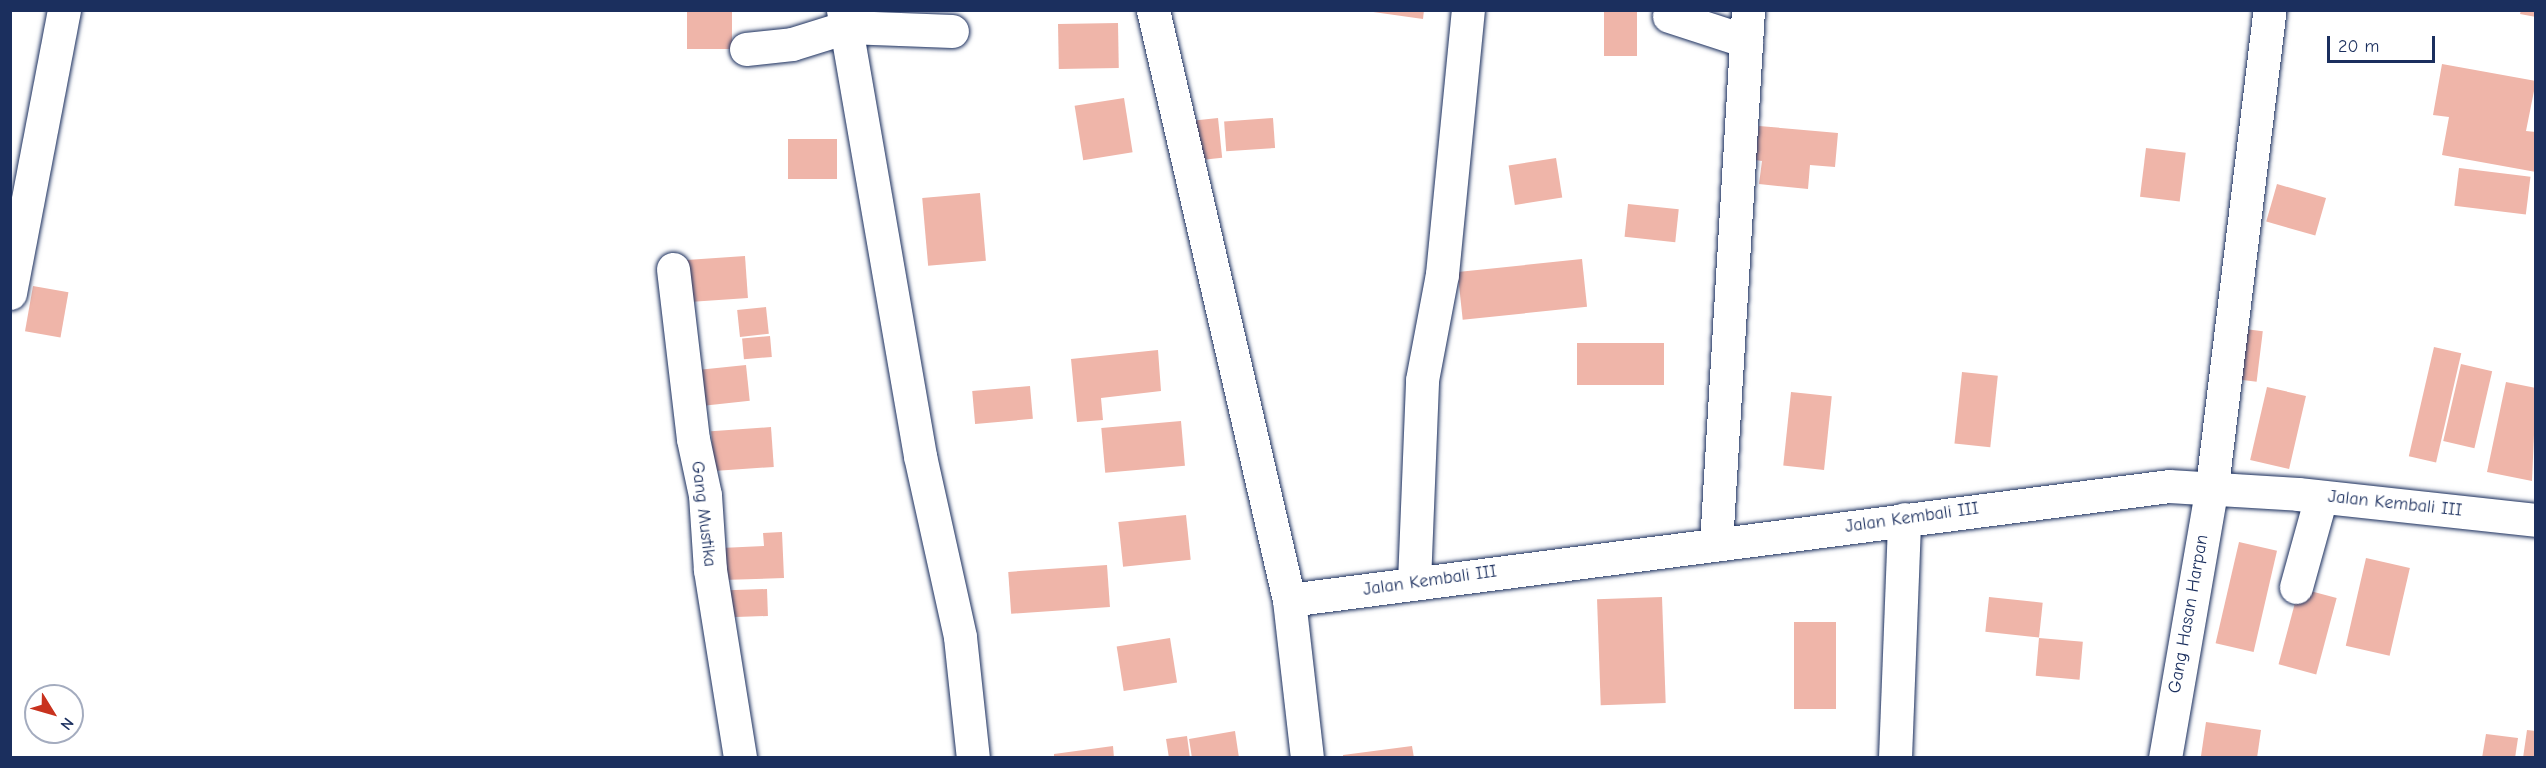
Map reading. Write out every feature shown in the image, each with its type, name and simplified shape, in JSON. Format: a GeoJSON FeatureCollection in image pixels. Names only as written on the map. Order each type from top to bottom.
{"type":"FeatureCollection","features":[{"type":"Feature","properties":{"kind":"street"},"geometry":{"type":"LineString","coordinates":[[10,293],[64,10]]}},
{"type":"Feature","properties":{"kind":"street"},"geometry":{"type":"LineString","coordinates":[[1153,10],[1289,600],[1307,758]]}},
{"type":"Feature","properties":{"kind":"street"},"geometry":{"type":"LineString","coordinates":[[1414,582],[1422,380],[1442,274],[1468,10]]}},
{"type":"Feature","properties":{"kind":"street","name":"Gang Hasan Harpan"},"geometry":{"type":"LineString","coordinates":[[2166,750],[2211,486],[2270,10]]}},
{"type":"Feature","properties":{"kind":"street"},"geometry":{"type":"LineString","coordinates":[[1669,16],[1747,26],[1716,544]]}},
{"type":"Feature","properties":{"kind":"street"},"geometry":{"type":"LineString","coordinates":[[746,49],[792,44],[845,19],[952,31]]}},
{"type":"Feature","properties":{"kind":"street"},"geometry":{"type":"LineString","coordinates":[[845,19],[920,456],[960,638],[973,758]]}},
{"type":"Feature","properties":{"kind":"street","name":"Gang Mustika"},"geometry":{"type":"LineString","coordinates":[[673,269],[693,439],[705,495],[710,570],[740,758]]}},
{"type":"Feature","properties":{"kind":"street","name":"Jalan Kembali III"},"geometry":{"type":"LineString","coordinates":[[1289,600],[2068,496],[2169,486],[2211,486],[2535,520]]}},
{"type":"Feature","properties":{"kind":"street"},"geometry":{"type":"LineString","coordinates":[[2296,587],[2321,497]]}},
{"type":"Feature","properties":{"kind":"street"},"geometry":{"type":"LineString","coordinates":[[1894,758],[1904,519]]}},
{"type":"Feature","properties":{"kind":"building"},"geometry":{"type":"Polygon","coordinates":[[[687,10],[732,10],[732,49],[687,49],[687,10]]]}},
{"type":"Feature","properties":{"kind":"building"},"geometry":{"type":"Polygon","coordinates":[[[1359,10],[1424,10],[1423,19],[1359,10]]]}},
{"type":"Feature","properties":{"kind":"building"},"geometry":{"type":"Polygon","coordinates":[[[1604,10],[1637,10],[1637,56],[1604,56],[1604,10]]]}},
{"type":"Feature","properties":{"kind":"building"},"geometry":{"type":"Polygon","coordinates":[[[2521,10],[2536,10],[2536,17],[2520,14],[2521,10]]]}},
{"type":"Feature","properties":{"kind":"building"},"geometry":{"type":"Polygon","coordinates":[[[1118,23],[1119,68],[1059,69],[1058,24],[1118,23]]]}},
{"type":"Feature","properties":{"kind":"building"},"geometry":{"type":"Polygon","coordinates":[[[2442,64],[2536,81],[2526,131],[2536,132],[2536,172],[2442,155],[2449,117],[2433,115],[2442,64]]]}},
{"type":"Feature","properties":{"kind":"building"},"geometry":{"type":"Polygon","coordinates":[[[1124,98],[1133,152],[1083,160],[1075,106],[1124,98]]]}},
{"type":"Feature","properties":{"kind":"building"},"geometry":{"type":"Polygon","coordinates":[[[1218,118],[1222,158],[1189,161],[1185,121],[1218,118]]]}},
{"type":"Feature","properties":{"kind":"building"},"geometry":{"type":"Polygon","coordinates":[[[1273,118],[1275,148],[1226,151],[1224,121],[1273,118]]]}},
{"type":"Feature","properties":{"kind":"building"},"geometry":{"type":"Polygon","coordinates":[[[1759,126],[1838,133],[1835,167],[1810,165],[1808,189],[1759,184],[1762,161],[1755,160],[1759,126]]]}},
{"type":"Feature","properties":{"kind":"building"},"geometry":{"type":"Polygon","coordinates":[[[788,139],[837,139],[837,179],[788,179],[788,139]]]}},
{"type":"Feature","properties":{"kind":"building"},"geometry":{"type":"Polygon","coordinates":[[[2146,148],[2186,153],[2180,202],[2140,197],[2146,148]]]}},
{"type":"Feature","properties":{"kind":"building"},"geometry":{"type":"Polygon","coordinates":[[[1556,158],[1562,198],[1515,205],[1509,166],[1556,158]]]}},
{"type":"Feature","properties":{"kind":"building"},"geometry":{"type":"Polygon","coordinates":[[[2459,168],[2530,177],[2526,214],[2454,206],[2459,168]]]}},
{"type":"Feature","properties":{"kind":"building"},"geometry":{"type":"Polygon","coordinates":[[[2277,184],[2326,198],[2315,236],[2266,221],[2277,184]]]}},
{"type":"Feature","properties":{"kind":"building"},"geometry":{"type":"Polygon","coordinates":[[[980,193],[986,261],[928,266],[922,198],[980,193]]]}},
{"type":"Feature","properties":{"kind":"building"},"geometry":{"type":"Polygon","coordinates":[[[1628,204],[1679,209],[1675,242],[1625,237],[1628,204]]]}},
{"type":"Feature","properties":{"kind":"building"},"geometry":{"type":"Polygon","coordinates":[[[745,256],[748,298],[682,303],[679,261],[745,256]]]}},
{"type":"Feature","properties":{"kind":"building"},"geometry":{"type":"Polygon","coordinates":[[[1582,259],[1587,307],[1463,320],[1458,272],[1582,259]]]}},
{"type":"Feature","properties":{"kind":"building"},"geometry":{"type":"Polygon","coordinates":[[[33,286],[68,292],[60,338],[25,331],[33,286]]]}},
{"type":"Feature","properties":{"kind":"building"},"geometry":{"type":"Polygon","coordinates":[[[766,307],[769,334],[740,337],[737,310],[766,307]]]}},
{"type":"Feature","properties":{"kind":"building"},"geometry":{"type":"Polygon","coordinates":[[[2237,328],[2263,331],[2257,382],[2231,379],[2237,328]]]}},
{"type":"Feature","properties":{"kind":"building"},"geometry":{"type":"Polygon","coordinates":[[[770,336],[772,357],[744,359],[742,338],[770,336]]]}},
{"type":"Feature","properties":{"kind":"building"},"geometry":{"type":"Polygon","coordinates":[[[1577,343],[1664,343],[1664,385],[1577,385],[1577,343]]]}},
{"type":"Feature","properties":{"kind":"building"},"geometry":{"type":"Polygon","coordinates":[[[2434,347],[2461,353],[2436,462],[2409,456],[2434,347]]]}},
{"type":"Feature","properties":{"kind":"building"},"geometry":{"type":"Polygon","coordinates":[[[1158,350],[1161,391],[1101,398],[1103,420],[1077,422],[1071,359],[1158,350]]]}},
{"type":"Feature","properties":{"kind":"building"},"geometry":{"type":"Polygon","coordinates":[[[2461,364],[2492,371],[2474,448],[2443,441],[2461,364]]]}},
{"type":"Feature","properties":{"kind":"building"},"geometry":{"type":"Polygon","coordinates":[[[746,365],[750,401],[706,405],[702,370],[746,365]]]}},
{"type":"Feature","properties":{"kind":"building"},"geometry":{"type":"Polygon","coordinates":[[[1962,372],[1998,376],[1990,447],[1954,444],[1962,372]]]}},
{"type":"Feature","properties":{"kind":"building"},"geometry":{"type":"Polygon","coordinates":[[[2506,382],[2536,388],[2532,481],[2487,472],[2506,382]]]}},
{"type":"Feature","properties":{"kind":"building"},"geometry":{"type":"Polygon","coordinates":[[[1030,386],[1033,419],[975,424],[972,391],[1030,386]]]}},
{"type":"Feature","properties":{"kind":"building"},"geometry":{"type":"Polygon","coordinates":[[[2267,387],[2306,396],[2289,469],[2250,460],[2267,387]]]}},
{"type":"Feature","properties":{"kind":"building"},"geometry":{"type":"Polygon","coordinates":[[[1791,392],[1832,396],[1824,470],[1783,466],[1791,392]]]}},
{"type":"Feature","properties":{"kind":"building"},"geometry":{"type":"Polygon","coordinates":[[[1181,421],[1185,466],[1105,473],[1101,428],[1181,421]]]}},
{"type":"Feature","properties":{"kind":"building"},"geometry":{"type":"Polygon","coordinates":[[[771,427],[774,467],[714,471],[711,431],[771,427]]]}},
{"type":"Feature","properties":{"kind":"building"},"geometry":{"type":"Polygon","coordinates":[[[1186,515],[1191,560],[1123,567],[1118,522],[1186,515]]]}},
{"type":"Feature","properties":{"kind":"building"},"geometry":{"type":"Polygon","coordinates":[[[782,532],[784,578],[722,580],[721,548],[764,546],[763,533],[782,532]]]}},
{"type":"Feature","properties":{"kind":"building"},"geometry":{"type":"Polygon","coordinates":[[[2239,542],[2277,551],[2254,652],[2216,643],[2239,542]]]}},
{"type":"Feature","properties":{"kind":"building"},"geometry":{"type":"Polygon","coordinates":[[[2366,558],[2410,568],[2390,656],[2346,646],[2366,558]]]}},
{"type":"Feature","properties":{"kind":"building"},"geometry":{"type":"Polygon","coordinates":[[[1107,565],[1110,607],[1011,614],[1008,572],[1107,565]]]}},
{"type":"Feature","properties":{"kind":"building"},"geometry":{"type":"Polygon","coordinates":[[[2299,588],[2337,598],[2316,674],[2279,664],[2299,588]]]}},
{"type":"Feature","properties":{"kind":"building"},"geometry":{"type":"Polygon","coordinates":[[[767,589],[768,616],[722,618],[721,591],[767,589]]]}},
{"type":"Feature","properties":{"kind":"building"},"geometry":{"type":"Polygon","coordinates":[[[1662,597],[1666,703],[1601,705],[1597,599],[1662,597]]]}},
{"type":"Feature","properties":{"kind":"building"},"geometry":{"type":"Polygon","coordinates":[[[1989,597],[2043,603],[2039,637],[1985,632],[1989,597]]]}},
{"type":"Feature","properties":{"kind":"building"},"geometry":{"type":"Polygon","coordinates":[[[1794,622],[1836,622],[1836,709],[1794,709],[1794,622]]]}},
{"type":"Feature","properties":{"kind":"building"},"geometry":{"type":"Polygon","coordinates":[[[1170,638],[1177,682],[1124,691],[1117,646],[1170,638]]]}},
{"type":"Feature","properties":{"kind":"building"},"geometry":{"type":"Polygon","coordinates":[[[2039,638],[2083,642],[2080,680],[2036,676],[2039,638]]]}},
{"type":"Feature","properties":{"kind":"building"},"geometry":{"type":"Polygon","coordinates":[[[2206,722],[2261,730],[2257,758],[2201,756],[2206,722]]]}},
{"type":"Feature","properties":{"kind":"building"},"geometry":{"type":"Polygon","coordinates":[[[2527,730],[2536,731],[2536,758],[2523,758],[2527,730]]]}},
{"type":"Feature","properties":{"kind":"building"},"geometry":{"type":"Polygon","coordinates":[[[1235,731],[1239,758],[1192,758],[1189,739],[1235,731]]]}},
{"type":"Feature","properties":{"kind":"building"},"geometry":{"type":"Polygon","coordinates":[[[2486,734],[2518,738],[2515,758],[2482,758],[2486,734]]]}},
{"type":"Feature","properties":{"kind":"building"},"geometry":{"type":"Polygon","coordinates":[[[1187,736],[1190,758],[1169,758],[1166,739],[1187,736]]]}},
{"type":"Feature","properties":{"kind":"building"},"geometry":{"type":"Polygon","coordinates":[[[1113,746],[1114,758],[1054,758],[1054,754],[1113,746]]]}},
{"type":"Feature","properties":{"kind":"building"},"geometry":{"type":"Polygon","coordinates":[[[1412,746],[1414,758],[1343,758],[1343,755],[1412,746]]]}}]}
